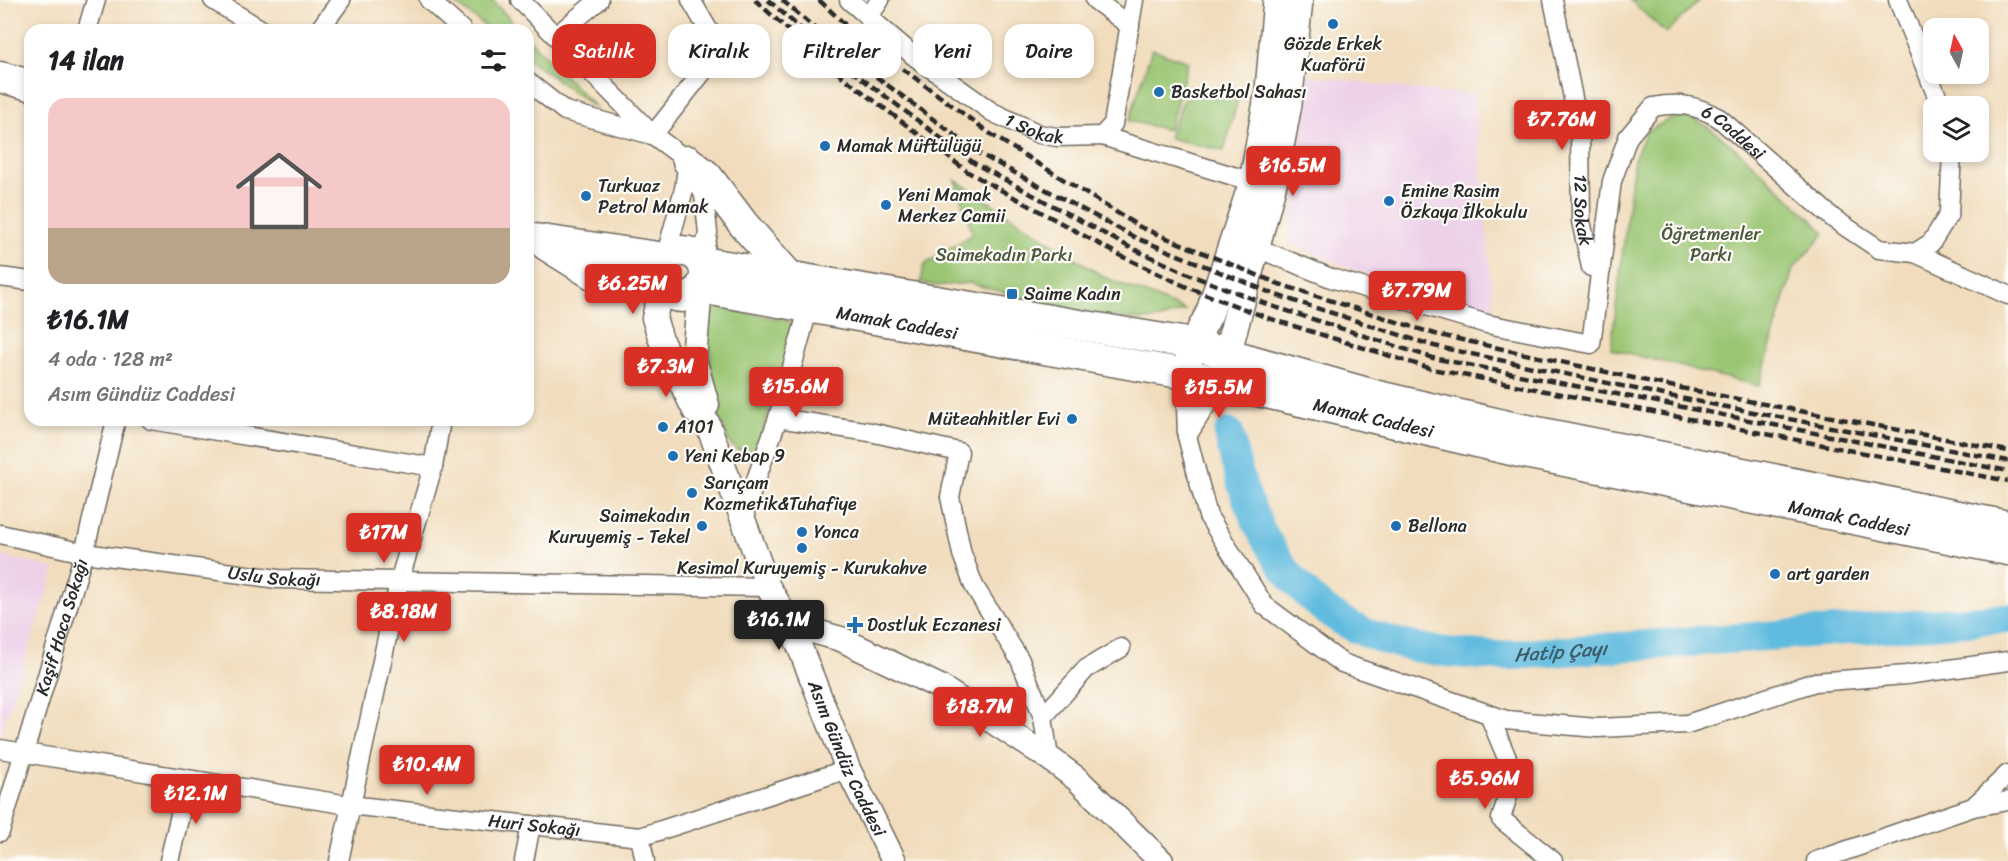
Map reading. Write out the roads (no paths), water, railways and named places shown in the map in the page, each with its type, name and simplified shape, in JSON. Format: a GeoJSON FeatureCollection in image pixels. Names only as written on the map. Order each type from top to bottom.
{"type":"FeatureCollection","features":[{"type":"Feature","properties":{"kind":"main road"},"geometry":{"type":"LineString","coordinates":[[1185,374],[1193,344],[1209,314],[1253,182],[1269,90],[1277,0]]}},
{"type":"Feature","properties":{"kind":"main road"},"geometry":{"type":"LineString","coordinates":[[1220,383],[1274,179],[1288,104],[1299,0]]}},
{"type":"Feature","properties":{"kind":"main road"},"geometry":{"type":"LineString","coordinates":[[0,77],[24,83]]}},
{"type":"Feature","properties":{"kind":"main road"},"geometry":{"type":"LineString","coordinates":[[688,161],[707,176],[744,225],[789,276]]}},
{"type":"Feature","properties":{"kind":"main road"},"geometry":{"type":"LineString","coordinates":[[534,240],[594,275],[663,272]]}},
{"type":"Feature","properties":{"kind":"main road"},"geometry":{"type":"LineString","coordinates":[[677,251],[692,252],[701,275],[695,293],[681,297],[673,296],[663,272],[677,251]]}},
{"type":"Feature","properties":{"kind":"main road","name":"Mamak Caddesi"},"geometry":{"type":"LineString","coordinates":[[701,275],[789,276],[1193,344],[1227,351],[1374,395],[1517,428],[2008,526]]}},
{"type":"Feature","properties":{"kind":"main road","name":"Mamak Caddesi"},"geometry":{"type":"LineString","coordinates":[[701,275],[755,300],[809,306],[1185,374],[1515,451],[2008,550]]}},
{"type":"Feature","properties":{"kind":"street"},"geometry":{"type":"LineString","coordinates":[[89,24],[96,0]]}},
{"type":"Feature","properties":{"kind":"street"},"geometry":{"type":"LineString","coordinates":[[213,0],[252,24]]}},
{"type":"Feature","properties":{"kind":"street"},"geometry":{"type":"LineString","coordinates":[[323,24],[341,0]]}},
{"type":"Feature","properties":{"kind":"street"},"geometry":{"type":"LineString","coordinates":[[429,0],[455,24]]}},
{"type":"Feature","properties":{"kind":"street"},"geometry":{"type":"LineString","coordinates":[[520,0],[552,32]]}},
{"type":"Feature","properties":{"kind":"street"},"geometry":{"type":"LineString","coordinates":[[570,24],[599,0]]}},
{"type":"Feature","properties":{"kind":"street"},"geometry":{"type":"LineString","coordinates":[[653,135],[720,50],[691,0]]}},
{"type":"Feature","properties":{"kind":"street","name":"1 Sokak"},"geometry":{"type":"LineString","coordinates":[[849,0],[915,57],[992,112],[1039,134],[1057,137],[1102,136],[1253,182]]}},
{"type":"Feature","properties":{"kind":"street"},"geometry":{"type":"LineString","coordinates":[[868,18],[880,0]]}},
{"type":"Feature","properties":{"kind":"street"},"geometry":{"type":"LineString","coordinates":[[1095,0],[1130,26]]}},
{"type":"Feature","properties":{"kind":"street"},"geometry":{"type":"LineString","coordinates":[[1102,136],[1113,124],[1134,0]]}},
{"type":"Feature","properties":{"kind":"street","name":"12 Sokak"},"geometry":{"type":"LineString","coordinates":[[1553,0],[1580,132],[1581,221],[1591,267],[1601,270]]}},
{"type":"Feature","properties":{"kind":"street"},"geometry":{"type":"LineString","coordinates":[[1898,0],[1937,96]]}},
{"type":"Feature","properties":{"kind":"street"},"geometry":{"type":"LineString","coordinates":[[597,78],[653,135],[688,161],[704,195],[708,233],[701,275]]}},
{"type":"Feature","properties":{"kind":"street"},"geometry":{"type":"LineString","coordinates":[[534,87],[565,111],[653,135]]}},
{"type":"Feature","properties":{"kind":"street","name":"6 Caddesi"},"geometry":{"type":"LineString","coordinates":[[1257,249],[1331,278],[1487,324],[1592,344],[1612,181],[1628,137],[1653,107],[1675,103],[1699,107],[1719,118],[1834,219],[1879,249],[1915,253],[1988,288],[2008,295]]}},
{"type":"Feature","properties":{"kind":"street"},"geometry":{"type":"LineString","coordinates":[[663,272],[684,189],[688,161]]}},
{"type":"Feature","properties":{"kind":"street"},"geometry":{"type":"LineString","coordinates":[[1915,253],[1931,243],[1949,214],[1952,162]]}},
{"type":"Feature","properties":{"kind":"street","name":"Asım Gündüz Caddesi"},"geometry":{"type":"LineString","coordinates":[[663,272],[654,318],[662,343],[695,411],[706,422],[768,587],[791,625],[848,769],[894,861]]}},
{"type":"Feature","properties":{"kind":"street","name":"Asım Gündüz Caddesi"},"geometry":{"type":"LineString","coordinates":[[701,275],[694,358],[708,406],[706,422]]}},
{"type":"Feature","properties":{"kind":"street"},"geometry":{"type":"LineString","coordinates":[[0,278],[24,280]]}},
{"type":"Feature","properties":{"kind":"street"},"geometry":{"type":"LineString","coordinates":[[743,516],[778,418],[809,306]]}},
{"type":"Feature","properties":{"kind":"street"},"geometry":{"type":"LineString","coordinates":[[1185,374],[1187,436],[1208,516],[1264,605],[1342,663],[1489,715],[1506,720],[1597,728],[1687,724],[1815,682],[1906,675],[2008,661]]}},
{"type":"Feature","properties":{"kind":"street"},"geometry":{"type":"LineString","coordinates":[[1187,436],[1220,383]]}},
{"type":"Feature","properties":{"kind":"street"},"geometry":{"type":"LineString","coordinates":[[778,418],[870,432],[959,452],[950,497],[962,554],[974,586],[1020,660],[1043,717],[1049,758]]}},
{"type":"Feature","properties":{"kind":"street","name":"Kaşif Hoca Sokağı"},"geometry":{"type":"LineString","coordinates":[[0,832],[84,553],[115,426]]}},
{"type":"Feature","properties":{"kind":"street"},"geometry":{"type":"LineString","coordinates":[[188,426],[433,467]]}},
{"type":"Feature","properties":{"kind":"street"},"geometry":{"type":"LineString","coordinates":[[339,861],[349,805],[399,582],[433,467],[440,426]]}},
{"type":"Feature","properties":{"kind":"street","name":"Uslu Sokağı"},"geometry":{"type":"LineString","coordinates":[[0,534],[84,553],[278,579],[768,587]]}},
{"type":"Feature","properties":{"kind":"street"},"geometry":{"type":"LineString","coordinates":[[791,625],[841,639],[940,687],[1049,758],[1077,779],[1161,861]]}},
{"type":"Feature","properties":{"kind":"street"},"geometry":{"type":"LineString","coordinates":[[1043,717],[1086,669],[1121,648]]}},
{"type":"Feature","properties":{"kind":"street"},"geometry":{"type":"LineString","coordinates":[[1489,715],[1514,775],[1502,819],[1553,861]]}},
{"type":"Feature","properties":{"kind":"street","name":"Huri Sokağı"},"geometry":{"type":"LineString","coordinates":[[0,749],[188,781],[349,805],[640,837],[848,769]]}},
{"type":"Feature","properties":{"kind":"street"},"geometry":{"type":"LineString","coordinates":[[1973,807],[2008,774]]}},
{"type":"Feature","properties":{"kind":"street"},"geometry":{"type":"LineString","coordinates":[[170,861],[188,781]]}},
{"type":"Feature","properties":{"kind":"street"},"geometry":{"type":"LineString","coordinates":[[1816,861],[1973,807],[2008,801]]}},
{"type":"Feature","properties":{"kind":"street"},"geometry":{"type":"LineString","coordinates":[[524,861],[531,825]]}},
{"type":"Feature","properties":{"kind":"street"},"geometry":{"type":"LineString","coordinates":[[640,837],[645,861]]}},
{"type":"Feature","properties":{"kind":"waterway","name":"Hatip Çayı"},"geometry":{"type":"LineString","coordinates":[[1229,433],[1236,464],[1258,524],[1292,578],[1314,601],[1340,620],[1369,634],[1401,644],[1450,652],[1499,656],[2008,618]]}},
{"type":"Feature","properties":{"kind":"railway"},"geometry":{"type":"LineString","coordinates":[[755,0],[826,64],[968,172],[1123,257],[1189,288],[1268,318],[1432,369],[2008,481]]}},
{"type":"Feature","properties":{"kind":"railway"},"geometry":{"type":"LineString","coordinates":[[768,0],[832,56],[974,163],[1129,247],[1195,277],[1272,306],[1433,358],[2008,471]]}},
{"type":"Feature","properties":{"kind":"railway"},"geometry":{"type":"LineString","coordinates":[[782,0],[839,49],[980,154],[1134,237],[1276,295],[1434,346],[1664,395],[2008,461]]}},
{"type":"Feature","properties":{"kind":"railway"},"geometry":{"type":"LineString","coordinates":[[819,0],[853,32],[992,135],[1140,227],[1279,284],[1435,334],[1665,385],[2008,451]]}},
{"type":"Feature","properties":{"kind":"place","name":"Gözde Erkek Kuaförü"},"geometry":{"type":"Point","coordinates":[1333,24]}},
{"type":"Feature","properties":{"kind":"place","name":"Basketbol Sahası"},"geometry":{"type":"Point","coordinates":[1159,92]}},
{"type":"Feature","properties":{"kind":"place","name":"Mamak Müftülüğü"},"geometry":{"type":"Point","coordinates":[825,146]}},
{"type":"Feature","properties":{"kind":"place","name":"Turkuaz Petrol Mamak"},"geometry":{"type":"Point","coordinates":[586,196]}},
{"type":"Feature","properties":{"kind":"place","name":"Emine Rasim Özkaya İlkokulu"},"geometry":{"type":"Point","coordinates":[1389,201]}},
{"type":"Feature","properties":{"kind":"place","name":"Yeni Mamak Merkez Camii"},"geometry":{"type":"Point","coordinates":[886,205]}},
{"type":"Feature","properties":{"kind":"place","name":"Saime Kadın"},"geometry":{"type":"Point","coordinates":[1012,294]}},
{"type":"Feature","properties":{"kind":"place","name":"Müteahhitler Evi"},"geometry":{"type":"Point","coordinates":[1072,419]}},
{"type":"Feature","properties":{"kind":"place","name":"A101"},"geometry":{"type":"Point","coordinates":[663,427]}},
{"type":"Feature","properties":{"kind":"place","name":"Yeni Kebap 9"},"geometry":{"type":"Point","coordinates":[673,456]}},
{"type":"Feature","properties":{"kind":"place","name":"Sarıçam Kozmetik&Tuhafiye"},"geometry":{"type":"Point","coordinates":[692,493]}},
{"type":"Feature","properties":{"kind":"place","name":"Saimekadın Kuruyemiş - Tekel"},"geometry":{"type":"Point","coordinates":[702,526]}},
{"type":"Feature","properties":{"kind":"place","name":"Bellona"},"geometry":{"type":"Point","coordinates":[1396,526]}},
{"type":"Feature","properties":{"kind":"place","name":"Yonca"},"geometry":{"type":"Point","coordinates":[802,532]}},
{"type":"Feature","properties":{"kind":"place","name":"Kesimal Kuruyemiş - Kurukahve"},"geometry":{"type":"Point","coordinates":[802,548]}},
{"type":"Feature","properties":{"kind":"place","name":"art garden"},"geometry":{"type":"Point","coordinates":[1775,574]}},
{"type":"Feature","properties":{"kind":"place","name":"Dostluk Eczanesi"},"geometry":{"type":"Point","coordinates":[855,625]}},
{"type":"Feature","properties":{"kind":"park label","name":"Öğretmenler Parkı"},"geometry":{"type":"Point","coordinates":[1711,244]}},
{"type":"Feature","properties":{"kind":"park label","name":"Saimekadın Parkı"},"geometry":{"type":"Point","coordinates":[1004,255]}}]}
